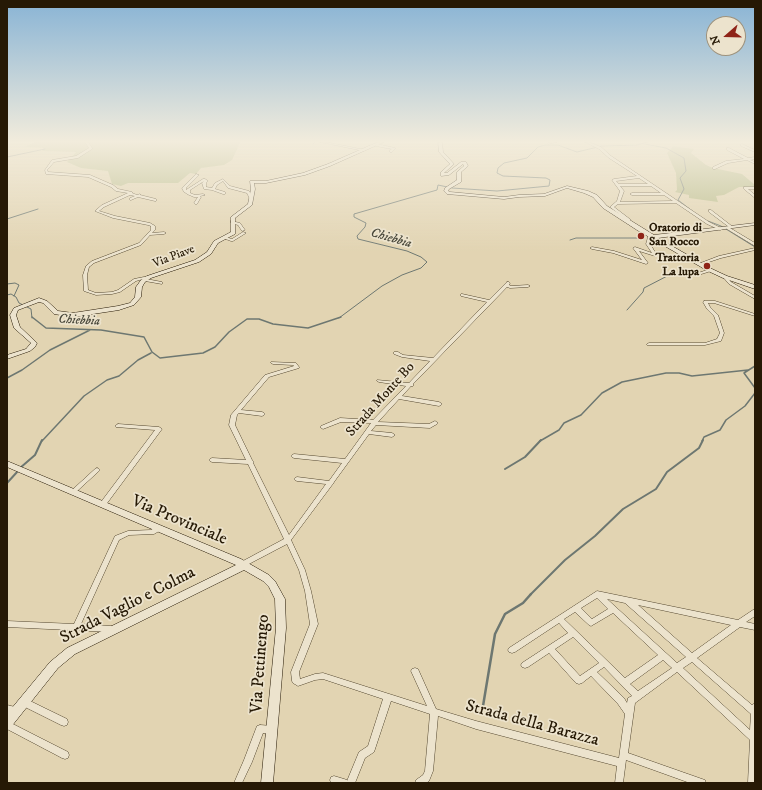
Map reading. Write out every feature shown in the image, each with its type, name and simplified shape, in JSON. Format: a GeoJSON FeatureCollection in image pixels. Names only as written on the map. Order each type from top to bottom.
{"type":"FeatureCollection","features":[{"type":"Feature","properties":{"kind":"street"},"geometry":{"type":"LineString","coordinates":[[96,179],[112,186],[117,190],[155,200]]}},
{"type":"Feature","properties":{"kind":"street"},"geometry":{"type":"LineString","coordinates":[[192,179],[184,188],[185,191],[201,196],[196,203]]}},
{"type":"Feature","properties":{"kind":"street","name":"Via Piave"},"geometry":{"type":"LineString","coordinates":[[147,279],[197,261],[209,253],[216,242],[233,233],[233,217],[250,205],[253,189],[252,182],[266,182],[281,179]]}},
{"type":"Feature","properties":{"kind":"street"},"geometry":{"type":"LineString","coordinates":[[459,179],[459,181],[447,188],[446,191],[454,194],[504,198],[545,195],[569,187],[595,196],[605,207],[636,227],[710,270],[725,277],[755,287]]}},
{"type":"Feature","properties":{"kind":"street"},"geometry":{"type":"LineString","coordinates":[[623,179],[614,180],[622,191],[619,201],[612,206],[636,227]]}},
{"type":"Feature","properties":{"kind":"street"},"geometry":{"type":"LineString","coordinates":[[642,179],[708,223],[721,229]]}},
{"type":"Feature","properties":{"kind":"street"},"geometry":{"type":"LineString","coordinates":[[188,192],[204,180],[206,181],[205,188],[224,193]]}},
{"type":"Feature","properties":{"kind":"street"},"geometry":{"type":"LineString","coordinates":[[213,189],[216,184],[223,180],[229,187],[248,192],[251,198]]}},
{"type":"Feature","properties":{"kind":"street"},"geometry":{"type":"LineString","coordinates":[[617,185],[651,184]]}},
{"type":"Feature","properties":{"kind":"street"},"geometry":{"type":"LineString","coordinates":[[755,188],[745,188],[755,197]]}},
{"type":"Feature","properties":{"kind":"street"},"geometry":{"type":"LineString","coordinates":[[131,194],[104,206],[98,211],[114,217],[149,224],[153,226],[153,230],[140,244],[93,262],[85,270],[86,291],[96,294],[119,291],[135,280],[147,279],[161,283]]}},
{"type":"Feature","properties":{"kind":"street"},"geometry":{"type":"LineString","coordinates":[[632,194],[666,194]]}},
{"type":"Feature","properties":{"kind":"street"},"geometry":{"type":"LineString","coordinates":[[131,199],[139,195]]}},
{"type":"Feature","properties":{"kind":"street"},"geometry":{"type":"LineString","coordinates":[[616,203],[677,202]]}},
{"type":"Feature","properties":{"kind":"street"},"geometry":{"type":"LineString","coordinates":[[710,211],[729,228],[754,243]]}},
{"type":"Feature","properties":{"kind":"street"},"geometry":{"type":"LineString","coordinates":[[225,238],[232,240],[244,231],[240,224],[232,222]]}},
{"type":"Feature","properties":{"kind":"street"},"geometry":{"type":"LineString","coordinates":[[643,238],[755,224]]}},
{"type":"Feature","properties":{"kind":"street"},"geometry":{"type":"LineString","coordinates":[[150,234],[164,233]]}},
{"type":"Feature","properties":{"kind":"street"},"geometry":{"type":"LineString","coordinates":[[592,248],[614,252],[646,263],[635,248],[655,255],[648,244],[651,236]]}},
{"type":"Feature","properties":{"kind":"street"},"geometry":{"type":"LineString","coordinates":[[700,264],[720,257],[755,249]]}},
{"type":"Feature","properties":{"kind":"street"},"geometry":{"type":"LineString","coordinates":[[684,272],[695,275],[710,270]]}},
{"type":"Feature","properties":{"kind":"street"},"geometry":{"type":"LineString","coordinates":[[725,277],[730,283],[755,298]]}},
{"type":"Feature","properties":{"kind":"street"},"geometry":{"type":"LineString","coordinates":[[7,356],[28,350],[34,343],[17,328],[14,321],[14,310],[20,306],[41,300],[56,313],[66,315],[119,308],[135,302],[138,297],[139,287],[147,279]]}},
{"type":"Feature","properties":{"kind":"street","name":"Strada Monte Bo"},"geometry":{"type":"LineString","coordinates":[[243,566],[288,540],[374,422],[507,284],[510,287],[528,286]]}},
{"type":"Feature","properties":{"kind":"street"},"geometry":{"type":"LineString","coordinates":[[462,295],[490,302]]}},
{"type":"Feature","properties":{"kind":"street"},"geometry":{"type":"LineString","coordinates":[[649,344],[705,344],[719,340],[722,333],[716,315],[708,308],[705,302],[714,302],[755,315]]}},
{"type":"Feature","properties":{"kind":"street"},"geometry":{"type":"LineString","coordinates":[[396,353],[402,356],[434,360]]}},
{"type":"Feature","properties":{"kind":"street"},"geometry":{"type":"LineString","coordinates":[[273,363],[294,364],[297,367],[267,376],[234,415],[232,425],[288,540]]}},
{"type":"Feature","properties":{"kind":"street"},"geometry":{"type":"LineString","coordinates":[[379,381],[411,385]]}},
{"type":"Feature","properties":{"kind":"street"},"geometry":{"type":"LineString","coordinates":[[398,397],[439,404]]}},
{"type":"Feature","properties":{"kind":"street"},"geometry":{"type":"LineString","coordinates":[[238,411],[262,414]]}},
{"type":"Feature","properties":{"kind":"street"},"geometry":{"type":"LineString","coordinates":[[323,427],[340,420],[430,426],[435,423]]}},
{"type":"Feature","properties":{"kind":"street","name":"Via Provinciale"},"geometry":{"type":"LineString","coordinates":[[103,504],[159,429],[118,426]]}},
{"type":"Feature","properties":{"kind":"street"},"geometry":{"type":"LineString","coordinates":[[367,432],[392,435]]}},
{"type":"Feature","properties":{"kind":"street"},"geometry":{"type":"LineString","coordinates":[[294,456],[346,461]]}},
{"type":"Feature","properties":{"kind":"street"},"geometry":{"type":"LineString","coordinates":[[212,460],[250,462]]}},
{"type":"Feature","properties":{"kind":"street","name":"Via Provinciale"},"geometry":{"type":"LineString","coordinates":[[7,464],[159,528],[243,566]]}},
{"type":"Feature","properties":{"kind":"street"},"geometry":{"type":"LineString","coordinates":[[73,492],[97,470]]}},
{"type":"Feature","properties":{"kind":"street"},"geometry":{"type":"LineString","coordinates":[[297,479],[331,483]]}},
{"type":"Feature","properties":{"kind":"street"},"geometry":{"type":"LineString","coordinates":[[76,627],[117,538],[128,533],[149,533],[159,528]]}},
{"type":"Feature","properties":{"kind":"street","name":"Strada della Barazza"},"geometry":{"type":"LineString","coordinates":[[288,540],[302,570],[308,591],[314,624],[295,672],[296,681],[298,683],[315,676],[323,676],[476,725],[623,759],[702,783]]}},
{"type":"Feature","properties":{"kind":"street","name":"Strada Vaglio e Colma"},"geometry":{"type":"LineString","coordinates":[[7,724],[12,710],[24,702],[54,665],[70,652],[243,566]]}},
{"type":"Feature","properties":{"kind":"street","name":"Via Pettinengo"},"geometry":{"type":"LineString","coordinates":[[243,566],[266,578],[280,599],[281,628],[268,783]]}},
{"type":"Feature","properties":{"kind":"street"},"geometry":{"type":"LineString","coordinates":[[597,594],[754,739]]}},
{"type":"Feature","properties":{"kind":"street"},"geometry":{"type":"LineString","coordinates":[[512,650],[597,594],[755,627]]}},
{"type":"Feature","properties":{"kind":"street"},"geometry":{"type":"LineString","coordinates":[[627,600],[755,713]]}},
{"type":"Feature","properties":{"kind":"street"},"geometry":{"type":"LineString","coordinates":[[576,608],[591,623],[613,609]]}},
{"type":"Feature","properties":{"kind":"street"},"geometry":{"type":"LineString","coordinates":[[619,783],[628,711],[631,701],[693,658],[755,612]]}},
{"type":"Feature","properties":{"kind":"street"},"geometry":{"type":"LineString","coordinates":[[559,619],[638,696]]}},
{"type":"Feature","properties":{"kind":"street"},"geometry":{"type":"LineString","coordinates":[[7,624],[114,630]]}},
{"type":"Feature","properties":{"kind":"street"},"geometry":{"type":"LineString","coordinates":[[525,665],[574,633]]}},
{"type":"Feature","properties":{"kind":"street"},"geometry":{"type":"LineString","coordinates":[[550,649],[579,681],[604,663]]}},
{"type":"Feature","properties":{"kind":"street"},"geometry":{"type":"LineString","coordinates":[[625,683],[663,656]]}},
{"type":"Feature","properties":{"kind":"street"},"geometry":{"type":"LineString","coordinates":[[415,671],[434,712],[429,772],[426,778],[418,783]]}},
{"type":"Feature","properties":{"kind":"street"},"geometry":{"type":"LineString","coordinates":[[592,672],[621,701],[628,711]]}},
{"type":"Feature","properties":{"kind":"street"},"geometry":{"type":"LineString","coordinates":[[351,783],[362,755],[371,749],[388,697]]}},
{"type":"Feature","properties":{"kind":"street"},"geometry":{"type":"LineString","coordinates":[[24,702],[64,722]]}},
{"type":"Feature","properties":{"kind":"street"},"geometry":{"type":"LineString","coordinates":[[752,783],[755,707]]}},
{"type":"Feature","properties":{"kind":"street"},"geometry":{"type":"LineString","coordinates":[[7,724],[65,755]]}},
{"type":"Feature","properties":{"kind":"street"},"geometry":{"type":"LineString","coordinates":[[238,783],[248,762],[260,729],[272,730]]}},
{"type":"Feature","properties":{"kind":"street"},"geometry":{"type":"LineString","coordinates":[[334,780],[344,783]]}},
{"type":"Feature","properties":{"kind":"green space"},"geometry":{"type":"Polygon","coordinates":[[[110,179],[183,179],[178,183],[128,183],[121,186],[112,184],[110,179]]]}},
{"type":"Feature","properties":{"kind":"green space"},"geometry":{"type":"Polygon","coordinates":[[[676,179],[748,179],[755,185],[755,187],[739,187],[724,195],[716,196],[718,202],[689,198],[689,195],[675,192],[677,190],[676,179]]]}},
{"type":"Feature","properties":{"kind":"waterway","name":"Chiebbia"},"geometry":{"type":"LineString","coordinates":[[340,317],[382,286],[402,275],[421,268],[427,262],[421,257],[407,251],[358,239],[357,236],[365,227],[366,223],[354,217],[354,214],[437,190],[438,185],[452,188],[497,191],[549,186],[550,180],[548,179]]}},
{"type":"Feature","properties":{"kind":"waterway"},"geometry":{"type":"LineString","coordinates":[[680,179],[684,189],[678,200],[699,216]]}},
{"type":"Feature","properties":{"kind":"waterway"},"geometry":{"type":"LineString","coordinates":[[7,219],[38,209]]}},
{"type":"Feature","properties":{"kind":"waterway"},"geometry":{"type":"LineString","coordinates":[[708,221],[721,226],[755,247]]}},
{"type":"Feature","properties":{"kind":"waterway"},"geometry":{"type":"LineString","coordinates":[[570,240],[576,238],[641,238]]}},
{"type":"Feature","properties":{"kind":"waterway"},"geometry":{"type":"LineString","coordinates":[[627,310],[643,292],[644,288],[675,272]]}},
{"type":"Feature","properties":{"kind":"waterway"},"geometry":{"type":"LineString","coordinates":[[7,284],[15,283],[19,285],[14,296]]}},
{"type":"Feature","properties":{"kind":"waterway","name":"Chiebbia"},"geometry":{"type":"LineString","coordinates":[[7,295],[11,294],[14,296]]}},
{"type":"Feature","properties":{"kind":"waterway","name":"Chiebbia"},"geometry":{"type":"LineString","coordinates":[[14,296],[19,303],[31,309],[32,318]]}},
{"type":"Feature","properties":{"kind":"waterway","name":"Chiebbia"},"geometry":{"type":"LineString","coordinates":[[32,317],[46,328],[101,330],[144,337],[152,352],[160,358],[203,353],[215,347],[229,332],[247,319],[259,319],[273,324],[308,328],[340,317]]}},
{"type":"Feature","properties":{"kind":"waterway"},"geometry":{"type":"LineString","coordinates":[[7,378],[22,370],[50,350],[90,330]]}},
{"type":"Feature","properties":{"kind":"waterway"},"geometry":{"type":"LineString","coordinates":[[42,441],[84,396],[107,380],[119,376],[138,360],[151,353]]}},
{"type":"Feature","properties":{"kind":"waterway"},"geometry":{"type":"LineString","coordinates":[[755,366],[744,373],[755,388]]}},
{"type":"Feature","properties":{"kind":"waterway"},"geometry":{"type":"LineString","coordinates":[[540,441],[559,430],[564,423],[581,415],[602,393],[622,382],[666,373],[679,373],[692,376],[748,370]]}},
{"type":"Feature","properties":{"kind":"waterway"},"geometry":{"type":"LineString","coordinates":[[702,441],[704,437],[720,430],[726,420],[745,406],[755,393]]}},
{"type":"Feature","properties":{"kind":"waterway"},"geometry":{"type":"LineString","coordinates":[[20,468],[35,455],[42,440]]}},
{"type":"Feature","properties":{"kind":"waterway"},"geometry":{"type":"LineString","coordinates":[[531,594],[565,560],[595,536],[623,509],[656,489],[667,472],[699,448],[703,440]]}},
{"type":"Feature","properties":{"kind":"waterway"},"geometry":{"type":"LineString","coordinates":[[505,469],[525,457],[540,441]]}},
{"type":"Feature","properties":{"kind":"waterway"},"geometry":{"type":"LineString","coordinates":[[7,483],[18,471]]}},
{"type":"Feature","properties":{"kind":"waterway"},"geometry":{"type":"LineString","coordinates":[[482,712],[495,634],[505,614],[523,603],[531,594]]}},
{"type":"Feature","properties":{"kind":"place","name":"Oratorio di San Rocco"},"geometry":{"type":"Point","coordinates":[641,236]}},
{"type":"Feature","properties":{"kind":"place","name":"Trattoria La lupa"},"geometry":{"type":"Point","coordinates":[707,266]}}]}
